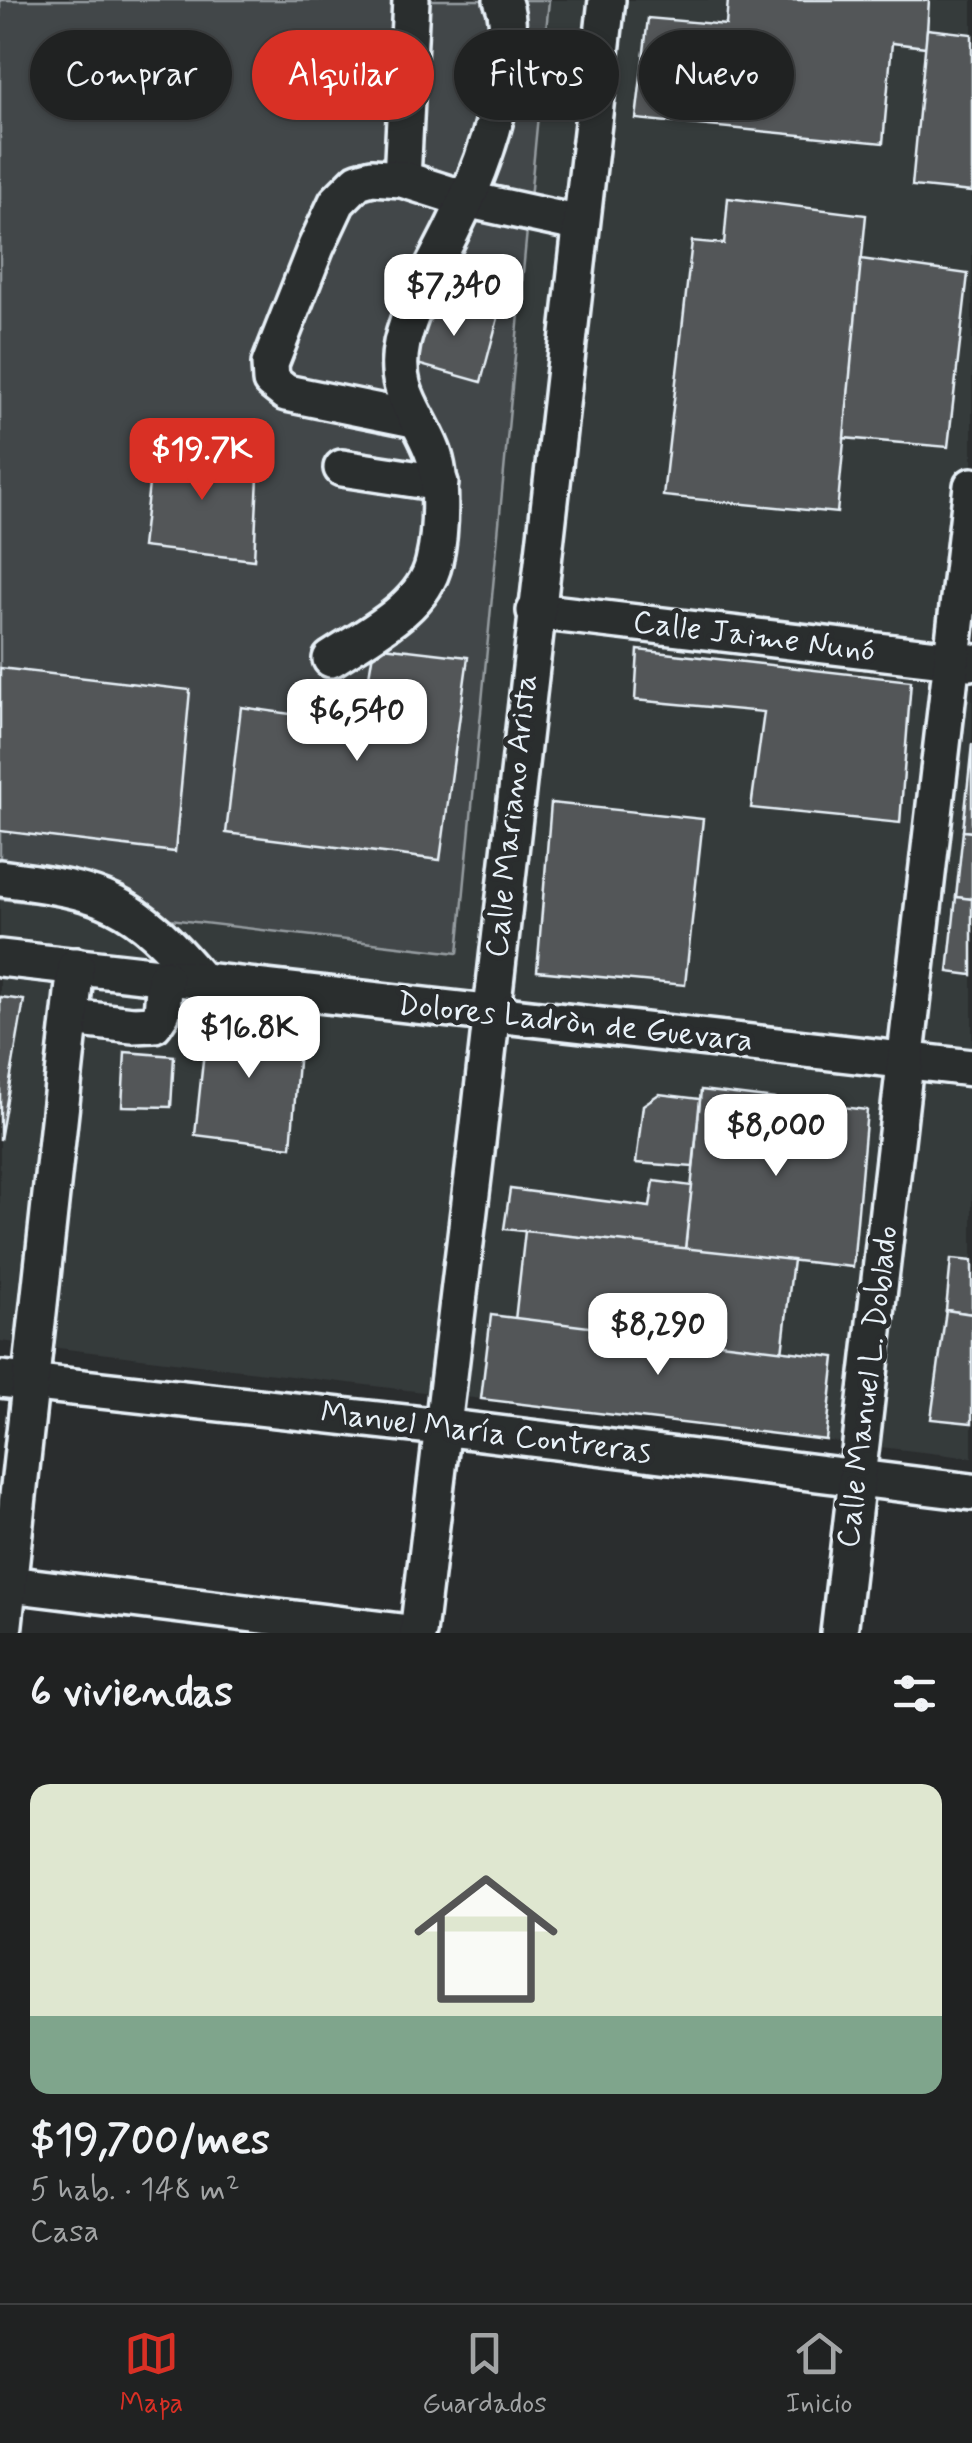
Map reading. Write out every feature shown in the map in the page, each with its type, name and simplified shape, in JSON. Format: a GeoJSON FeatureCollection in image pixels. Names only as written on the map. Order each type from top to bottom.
{"type":"FeatureCollection","features":[{"type":"Feature","properties":{"kind":"street"},"geometry":{"type":"LineString","coordinates":[[402,179],[411,0]]}},
{"type":"Feature","properties":{"kind":"street"},"geometry":{"type":"LineString","coordinates":[[331,659],[391,620],[426,582],[434,563],[440,483],[432,449],[401,387],[402,342],[493,126],[505,73],[508,18],[502,0]]}},
{"type":"Feature","properties":{"kind":"street","name":"Calle Mariano Arista"},"geometry":{"type":"LineString","coordinates":[[418,1633],[607,0]]}},
{"type":"Feature","properties":{"kind":"street"},"geometry":{"type":"LineString","coordinates":[[414,419],[286,394],[277,388],[269,373],[288,313],[337,202],[358,181],[372,176],[402,179],[465,199],[581,224]]}},
{"type":"Feature","properties":{"kind":"street"},"geometry":{"type":"LineString","coordinates":[[342,468],[440,483]]}},
{"type":"Feature","properties":{"kind":"street","name":"Calle Manuel L. Doblado"},"geometry":{"type":"LineString","coordinates":[[839,1633],[907,1060],[961,661],[972,486]]}},
{"type":"Feature","properties":{"kind":"street","name":"Calle Jaime Nunó"},"geometry":{"type":"LineString","coordinates":[[536,611],[961,661]]}},
{"type":"Feature","properties":{"kind":"street"},"geometry":{"type":"LineString","coordinates":[[0,878],[68,887],[118,904],[155,929],[202,982]]}},
{"type":"Feature","properties":{"kind":"street","name":"Dolores Ladròn de Guevara"},"geometry":{"type":"LineString","coordinates":[[0,958],[972,1068]]}},
{"type":"Feature","properties":{"kind":"street"},"geometry":{"type":"LineString","coordinates":[[3,1633],[9,1584],[15,1380],[76,966]]}},
{"type":"Feature","properties":{"kind":"street"},"geometry":{"type":"LineString","coordinates":[[71,1018],[154,1024],[162,1012],[165,978]]}},
{"type":"Feature","properties":{"kind":"street","name":"Manuel María Contreras"},"geometry":{"type":"LineString","coordinates":[[15,1380],[972,1492]]}},
{"type":"Feature","properties":{"kind":"street"},"geometry":{"type":"LineString","coordinates":[[9,1584],[409,1633]]}},
{"type":"Feature","properties":{"kind":"shaded area"},"geometry":{"type":"Polygon","coordinates":[[[0,0],[549,0],[546,30],[454,30],[454,120],[538,120],[458,953],[0,899],[0,0]]]}},
{"type":"Feature","properties":{"kind":"shaded area"},"geometry":{"type":"Polygon","coordinates":[[[549,0],[972,0],[972,1458],[0,1341],[0,899],[458,953],[538,120],[619,120],[619,30],[546,30],[549,0]]]}},
{"type":"Feature","properties":{"kind":"building"},"geometry":{"type":"Polygon","coordinates":[[[728,0],[929,0],[926,47],[892,43],[883,143],[646,120],[794,120],[794,30],[647,30],[648,18],[726,25],[728,0]]]}},
{"type":"Feature","properties":{"kind":"building"},"geometry":{"type":"Polygon","coordinates":[[[927,29],[972,34],[972,192],[912,186],[927,29]]]}},
{"type":"Feature","properties":{"kind":"building"},"geometry":{"type":"Polygon","coordinates":[[[728,198],[866,215],[837,513],[663,496],[692,241],[724,244],[728,198]]]}},
{"type":"Feature","properties":{"kind":"building"},"geometry":{"type":"Polygon","coordinates":[[[861,259],[968,274],[948,447],[844,438],[861,259]]]}},
{"type":"Feature","properties":{"kind":"building"},"geometry":{"type":"Polygon","coordinates":[[[427,295],[498,318],[481,382],[410,362],[427,295]]]}},
{"type":"Feature","properties":{"kind":"building"},"geometry":{"type":"Polygon","coordinates":[[[153,448],[259,456],[254,560],[142,547],[153,448]]]}},
{"type":"Feature","properties":{"kind":"building"},"geometry":{"type":"Polygon","coordinates":[[[374,646],[468,657],[440,860],[226,833],[241,707],[361,724],[374,646]]]}},
{"type":"Feature","properties":{"kind":"building"},"geometry":{"type":"Polygon","coordinates":[[[638,650],[911,681],[900,823],[751,808],[764,712],[635,700],[638,650]]]}},
{"type":"Feature","properties":{"kind":"building"},"geometry":{"type":"Polygon","coordinates":[[[0,668],[190,690],[175,852],[0,831],[0,668]]]}},
{"type":"Feature","properties":{"kind":"building"},"geometry":{"type":"Polygon","coordinates":[[[972,744],[972,832],[963,831],[972,744]]]}},
{"type":"Feature","properties":{"kind":"building"},"geometry":{"type":"Polygon","coordinates":[[[551,803],[703,819],[685,985],[537,971],[551,803]]]}},
{"type":"Feature","properties":{"kind":"building"},"geometry":{"type":"Polygon","coordinates":[[[963,831],[972,832],[972,899],[956,897],[963,831]]]}},
{"type":"Feature","properties":{"kind":"building"},"geometry":{"type":"Polygon","coordinates":[[[956,897],[972,899],[972,975],[948,972],[956,897]]]}},
{"type":"Feature","properties":{"kind":"building"},"geometry":{"type":"Polygon","coordinates":[[[0,997],[24,1000],[0,1140],[0,997]]]}},
{"type":"Feature","properties":{"kind":"building"},"geometry":{"type":"Polygon","coordinates":[[[208,1014],[301,1025],[291,1147],[195,1135],[208,1014]]]}},
{"type":"Feature","properties":{"kind":"building"},"geometry":{"type":"Polygon","coordinates":[[[125,1052],[174,1056],[171,1107],[122,1106],[125,1052]]]}},
{"type":"Feature","properties":{"kind":"building"},"geometry":{"type":"Polygon","coordinates":[[[701,1090],[867,1110],[853,1267],[685,1249],[701,1090]]]}},
{"type":"Feature","properties":{"kind":"building"},"geometry":{"type":"Polygon","coordinates":[[[659,1094],[700,1099],[693,1167],[636,1163],[643,1105],[659,1094]]]}},
{"type":"Feature","properties":{"kind":"building"},"geometry":{"type":"Polygon","coordinates":[[[654,1181],[692,1186],[685,1249],[504,1229],[510,1189],[650,1207],[654,1181]]]}},
{"type":"Feature","properties":{"kind":"building"},"geometry":{"type":"Polygon","coordinates":[[[525,1231],[793,1260],[782,1353],[515,1320],[525,1231]]]}},
{"type":"Feature","properties":{"kind":"building"},"geometry":{"type":"Polygon","coordinates":[[[951,1259],[972,1261],[972,1314],[946,1310],[951,1259]]]}},
{"type":"Feature","properties":{"kind":"building"},"geometry":{"type":"Polygon","coordinates":[[[946,1310],[972,1314],[972,1423],[931,1419],[946,1310]]]}},
{"type":"Feature","properties":{"kind":"building"},"geometry":{"type":"Polygon","coordinates":[[[491,1315],[835,1357],[826,1440],[481,1399],[491,1315]]]}}]}
